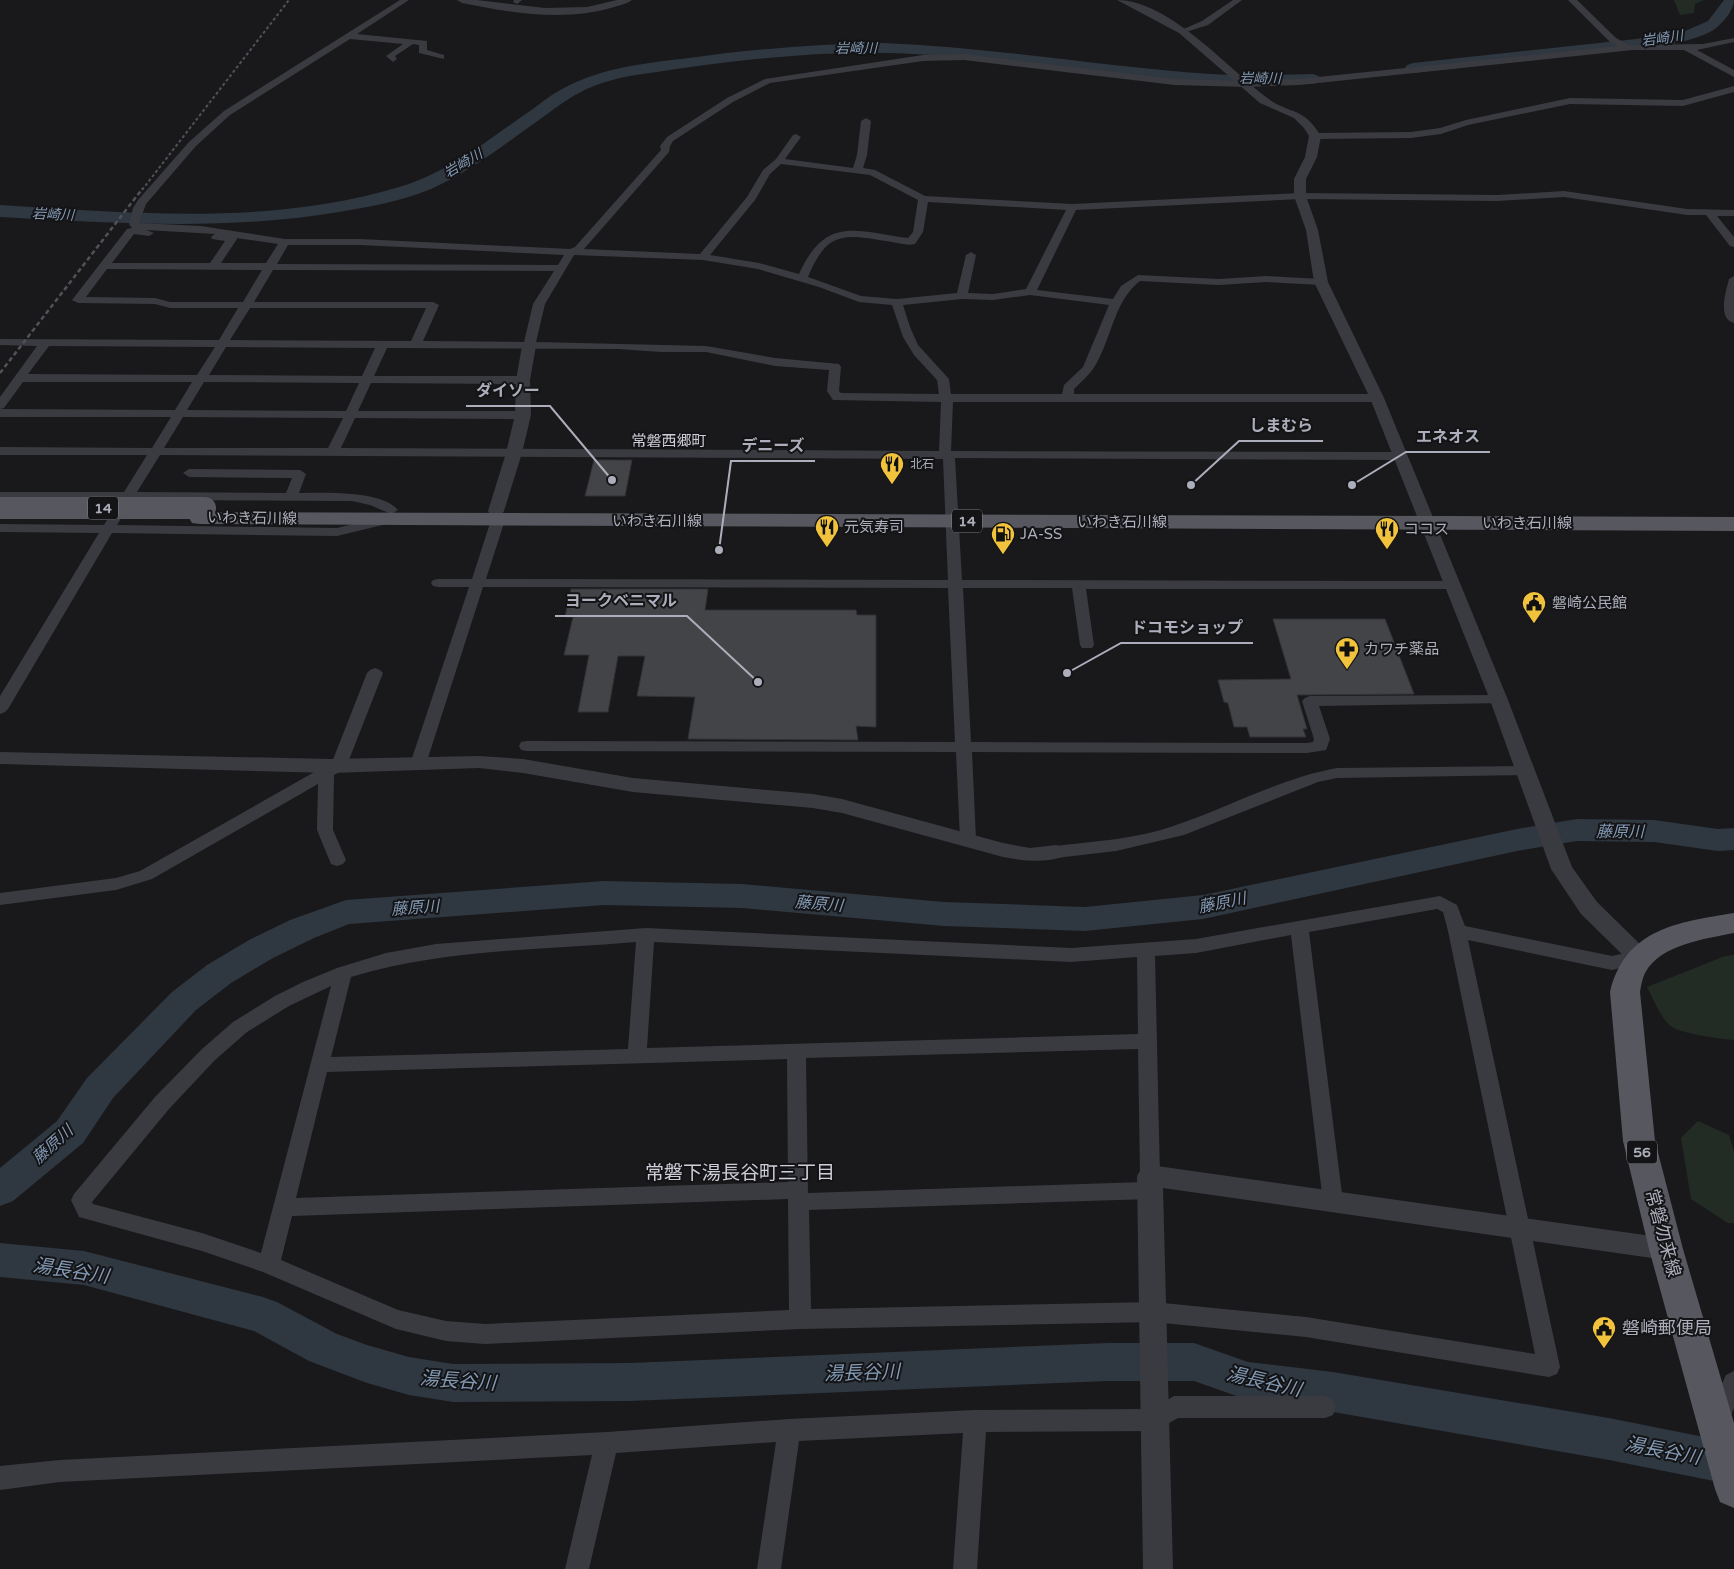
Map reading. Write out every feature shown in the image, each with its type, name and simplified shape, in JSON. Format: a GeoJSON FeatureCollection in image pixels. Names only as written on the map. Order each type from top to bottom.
{"type":"FeatureCollection","features":[{"type":"Feature","properties":{"kind":"main road","name":"いわき石川線"},"geometry":{"type":"LineString","coordinates":[[0,508],[203,513],[497,516],[1425,517],[1734,514]]}},
{"type":"Feature","properties":{"kind":"main road","name":"いわき石川線"},"geometry":{"type":"LineString","coordinates":[[0,517],[203,513]]}},
{"type":"Feature","properties":{"kind":"main road","name":"いわき石川線"},"geometry":{"type":"LineString","coordinates":[[1425,517],[1734,524]]}},
{"type":"Feature","properties":{"kind":"main road","name":"常磐勿来線"},"geometry":{"type":"LineString","coordinates":[[1733,1484],[1666,1248],[1639,1141],[1625,992],[1626,979],[1639,957],[1653,946],[1696,930],[1734,923]]}},
{"type":"Feature","properties":{"kind":"street"},"geometry":{"type":"LineString","coordinates":[[405,0],[227,114],[210,127],[196,140],[142,202],[137,210],[134,224],[136,226],[200,229],[285,242],[360,242],[703,257],[759,266],[802,279],[859,300],[896,302],[935,300],[962,296],[993,297],[1030,292],[1116,303]]}},
{"type":"Feature","properties":{"kind":"street"},"geometry":{"type":"LineString","coordinates":[[462,0],[527,11],[590,8],[627,0]]}},
{"type":"Feature","properties":{"kind":"street"},"geometry":{"type":"LineString","coordinates":[[1122,0],[1138,6],[1183,32],[1264,100],[1298,116],[1309,126],[1315,136],[1310,157],[1300,179],[1300,196],[1312,230],[1321,282],[1377,398],[1499,700],[1562,869],[1589,908],[1639,957]]}},
{"type":"Feature","properties":{"kind":"street"},"geometry":{"type":"LineString","coordinates":[[1183,32],[1205,23],[1238,0]]}},
{"type":"Feature","properties":{"kind":"street"},"geometry":{"type":"LineString","coordinates":[[1572,0],[1613,40],[1628,48]]}},
{"type":"Feature","properties":{"kind":"street"},"geometry":{"type":"LineString","coordinates":[[348,36],[424,43],[422,51],[441,57]]}},
{"type":"Feature","properties":{"kind":"street"},"geometry":{"type":"LineString","coordinates":[[393,59],[390,56],[412,42]]}},
{"type":"Feature","properties":{"kind":"street"},"geometry":{"type":"LineString","coordinates":[[1677,43],[1734,74]]}},
{"type":"Feature","properties":{"kind":"street"},"geometry":{"type":"LineString","coordinates":[[418,764],[478,583],[514,453],[523,415],[522,380],[539,304],[571,252],[578,249],[660,158],[666,150],[665,146],[670,139],[730,100],[768,81],[923,58],[964,56],[1175,82],[1324,80],[1628,48],[1661,46],[1688,48],[1731,43]]}},
{"type":"Feature","properties":{"kind":"street"},"geometry":{"type":"LineString","coordinates":[[1315,136],[1411,135],[1441,131],[1466,123],[1570,101],[1683,103],[1734,89]]}},
{"type":"Feature","properties":{"kind":"street"},"geometry":{"type":"LineString","coordinates":[[857,171],[862,155],[866,121]]}},
{"type":"Feature","properties":{"kind":"street"},"geometry":{"type":"LineString","coordinates":[[703,257],[751,198],[766,172],[780,160],[796,137]]}},
{"type":"Feature","properties":{"kind":"street"},"geometry":{"type":"LineString","coordinates":[[780,160],[872,172],[923,199],[1072,206],[1300,196],[1497,198],[1564,194],[1660,209],[1734,213]]}},
{"type":"Feature","properties":{"kind":"street"},"geometry":{"type":"LineString","coordinates":[[802,279],[807,264],[833,237],[847,234],[912,242],[918,232],[923,199]]}},
{"type":"Feature","properties":{"kind":"street"},"geometry":{"type":"LineString","coordinates":[[1030,292],[1072,206]]}},
{"type":"Feature","properties":{"kind":"street"},"geometry":{"type":"LineString","coordinates":[[1709,213],[1734,244]]}},
{"type":"Feature","properties":{"kind":"street"},"geometry":{"type":"LineString","coordinates":[[214,266],[232,239],[131,231],[78,300],[155,301],[170,305],[433,305],[416,344]]}},
{"type":"Feature","properties":{"kind":"street"},"geometry":{"type":"LineString","coordinates":[[0,709],[7,687],[52,624],[53,618],[285,242]]}},
{"type":"Feature","properties":{"kind":"street"},"geometry":{"type":"LineString","coordinates":[[962,296],[971,255]]}},
{"type":"Feature","properties":{"kind":"street"},"geometry":{"type":"LineString","coordinates":[[105,266],[562,268]]}},
{"type":"Feature","properties":{"kind":"street"},"geometry":{"type":"LineString","coordinates":[[1068,398],[1068,388],[1088,368],[1116,303],[1125,288],[1138,278],[1219,282],[1266,279],[1321,282]]}},
{"type":"Feature","properties":{"kind":"street"},"geometry":{"type":"LineString","coordinates":[[1734,279],[1728,305],[1734,320]]}},
{"type":"Feature","properties":{"kind":"street"},"geometry":{"type":"LineString","coordinates":[[896,302],[904,330],[911,344],[943,379],[946,395],[945,454],[948,459],[952,516],[968,840]]}},
{"type":"Feature","properties":{"kind":"street"},"geometry":{"type":"LineString","coordinates":[[0,342],[416,344],[706,349],[775,362],[834,367],[835,394],[1068,398],[1377,398]]}},
{"type":"Feature","properties":{"kind":"street"},"geometry":{"type":"LineString","coordinates":[[0,405],[45,343]]}},
{"type":"Feature","properties":{"kind":"street"},"geometry":{"type":"LineString","coordinates":[[333,452],[383,344]]}},
{"type":"Feature","properties":{"kind":"street"},"geometry":{"type":"LineString","coordinates":[[18,378],[522,380]]}},
{"type":"Feature","properties":{"kind":"street"},"geometry":{"type":"LineString","coordinates":[[0,413],[523,415]]}},
{"type":"Feature","properties":{"kind":"street"},"geometry":{"type":"LineString","coordinates":[[0,451],[1399,456]]}},
{"type":"Feature","properties":{"kind":"street"},"geometry":{"type":"LineString","coordinates":[[190,473],[300,474],[291,496]]}},
{"type":"Feature","properties":{"kind":"street"},"geometry":{"type":"LineString","coordinates":[[0,496],[352,497],[374,502],[390,515]]}},
{"type":"Feature","properties":{"kind":"street"},"geometry":{"type":"LineString","coordinates":[[0,528],[337,532],[390,515]]}},
{"type":"Feature","properties":{"kind":"street"},"geometry":{"type":"LineString","coordinates":[[438,583],[1453,585]]}},
{"type":"Feature","properties":{"kind":"street"},"geometry":{"type":"LineString","coordinates":[[1078,584],[1087,645]]}},
{"type":"Feature","properties":{"kind":"street"},"geometry":{"type":"LineString","coordinates":[[337,860],[325,830],[333,769],[375,673]]}},
{"type":"Feature","properties":{"kind":"street"},"geometry":{"type":"LineString","coordinates":[[527,746],[1307,748],[1320,746],[1322,739],[1310,700],[1499,700]]}},
{"type":"Feature","properties":{"kind":"street"},"geometry":{"type":"LineString","coordinates":[[0,758],[333,769],[479,762],[523,766],[633,785],[814,801],[842,806],[1003,850],[1030,854],[1116,844],[1178,831],[1315,777],[1337,773],[1526,772]]}},
{"type":"Feature","properties":{"kind":"street"},"geometry":{"type":"LineString","coordinates":[[0,898],[116,884],[146,875],[333,769]]}},
{"type":"Feature","properties":{"kind":"street"},"geometry":{"type":"LineString","coordinates":[[1440,902],[1451,909],[1521,1228],[1549,1367],[1306,1327],[800,1319],[486,1334],[446,1331],[396,1319],[269,1264],[202,1242],[86,1211],[81,1200],[162,1103],[208,1055],[240,1027],[282,1001],[342,973],[386,960],[436,952],[646,935],[1071,955],[1196,946],[1299,927],[1440,902]]}},
{"type":"Feature","properties":{"kind":"street"},"geometry":{"type":"LineString","coordinates":[[1299,927],[1333,1202]]}},
{"type":"Feature","properties":{"kind":"street"},"geometry":{"type":"LineString","coordinates":[[1457,931],[1612,963],[1639,957]]}},
{"type":"Feature","properties":{"kind":"street"},"geometry":{"type":"LineString","coordinates":[[637,1056],[646,935]]}},
{"type":"Feature","properties":{"kind":"street"},"geometry":{"type":"LineString","coordinates":[[1146,950],[1158,1569]]}},
{"type":"Feature","properties":{"kind":"street"},"geometry":{"type":"LineString","coordinates":[[269,1264],[342,973]]}},
{"type":"Feature","properties":{"kind":"street"},"geometry":{"type":"LineString","coordinates":[[319,1064],[1148,1041]]}},
{"type":"Feature","properties":{"kind":"street"},"geometry":{"type":"LineString","coordinates":[[796,1051],[800,1319]]}},
{"type":"Feature","properties":{"kind":"street"},"geometry":{"type":"LineString","coordinates":[[283,1207],[798,1196],[1150,1183],[1333,1202],[1666,1248]]}},
{"type":"Feature","properties":{"kind":"street"},"geometry":{"type":"LineString","coordinates":[[1719,1433],[1734,1382]]}},
{"type":"Feature","properties":{"kind":"street"},"geometry":{"type":"LineString","coordinates":[[0,1478],[60,1471],[607,1443],[789,1430],[975,1421],[1174,1406],[1325,1407]]}},
{"type":"Feature","properties":{"kind":"street"},"geometry":{"type":"LineString","coordinates":[[965,1569],[975,1421]]}},
{"type":"Feature","properties":{"kind":"street"},"geometry":{"type":"LineString","coordinates":[[769,1569],[789,1430]]}},
{"type":"Feature","properties":{"kind":"street"},"geometry":{"type":"LineString","coordinates":[[578,1569],[607,1443]]}},
{"type":"Feature","properties":{"kind":"shaded area"},"geometry":{"type":"Polygon","coordinates":[[[1674,0],[1704,0],[1695,4],[1694,13],[1680,15],[1674,0]]]}},
{"type":"Feature","properties":{"kind":"shaded area"},"geometry":{"type":"Polygon","coordinates":[[[1734,955],[1734,1040],[1693,1034],[1677,1030],[1668,1024],[1661,1015],[1647,987],[1725,956],[1734,955]]]}},
{"type":"Feature","properties":{"kind":"shaded area"},"geometry":{"type":"Polygon","coordinates":[[[1698,1121],[1729,1135],[1734,1151],[1734,1223],[1728,1223],[1691,1199],[1681,1138],[1698,1121]]]}},
{"type":"Feature","properties":{"kind":"building"},"geometry":{"type":"Polygon","coordinates":[[[594,460],[632,460],[625,496],[585,496],[594,460]]]}},
{"type":"Feature","properties":{"kind":"building"},"geometry":{"type":"Polygon","coordinates":[[[571,589],[708,589],[705,610],[856,610],[857,615],[876,615],[876,727],[856,726],[858,740],[688,739],[695,697],[637,696],[645,656],[618,656],[608,712],[578,712],[589,655],[564,655],[573,617],[565,617],[571,589]]]}},
{"type":"Feature","properties":{"kind":"building","name":"カワチ薬品"},"geometry":{"type":"Polygon","coordinates":[[[1273,619],[1385,619],[1414,694],[1297,695],[1307,729],[1303,729],[1306,737],[1250,737],[1247,727],[1234,727],[1228,703],[1224,702],[1218,680],[1291,679],[1273,619]]]}},
{"type":"Feature","properties":{"kind":"waterway","name":"岩崎川"},"geometry":{"type":"LineString","coordinates":[[1413,68],[1636,44],[1686,36],[1713,24],[1731,0]]}},
{"type":"Feature","properties":{"kind":"waterway","name":"岩崎川"},"geometry":{"type":"LineString","coordinates":[[0,211],[176,219],[264,216],[352,204],[406,191],[439,178],[483,152],[563,95],[594,80],[640,69],[757,54],[851,48],[914,49],[1014,58],[1163,76],[1263,81],[1313,79]]}},
{"type":"Feature","properties":{"kind":"waterway","name":"藤原川"},"geometry":{"type":"LineString","coordinates":[[0,1190],[70,1132],[100,1088],[184,1001],[219,974],[261,949],[302,929],[346,912],[604,893],[742,896],[944,914],[1085,919],[1203,907],[1517,840],[1577,830],[1654,831],[1718,840],[1734,839]]}},
{"type":"Feature","properties":{"kind":"waterway","name":"湯長谷川"},"geometry":{"type":"LineString","coordinates":[[0,1260],[84,1268],[263,1315],[324,1348],[367,1364],[409,1376],[453,1383],[630,1382],[1108,1362],[1194,1362],[1248,1381],[1333,1392],[1609,1439],[1734,1464]]}},
{"type":"Feature","properties":{"kind":"railway"},"geometry":{"type":"LineString","coordinates":[[142,190],[289,0]]}},
{"type":"Feature","properties":{"kind":"railway"},"geometry":{"type":"LineString","coordinates":[[0,373],[143,188]]}},
{"type":"Feature","properties":{"kind":"place","name":"ダイソー"},"geometry":{"type":"Point","coordinates":[612,480]}},
{"type":"Feature","properties":{"kind":"place","name":"北石"},"geometry":{"type":"Point","coordinates":[892,485]}},
{"type":"Feature","properties":{"kind":"place","name":"しまむら"},"geometry":{"type":"Point","coordinates":[1191,485]}},
{"type":"Feature","properties":{"kind":"place","name":"エネオス"},"geometry":{"type":"Point","coordinates":[1352,485]}},
{"type":"Feature","properties":{"kind":"place","name":"元気寿司"},"geometry":{"type":"Point","coordinates":[827,548]}},
{"type":"Feature","properties":{"kind":"place","name":"デニーズ"},"geometry":{"type":"Point","coordinates":[719,550]}},
{"type":"Feature","properties":{"kind":"place","name":"ココス"},"geometry":{"type":"Point","coordinates":[1387,550]}},
{"type":"Feature","properties":{"kind":"place","name":"JA-SS"},"geometry":{"type":"Point","coordinates":[1003,555]}},
{"type":"Feature","properties":{"kind":"place","name":"磐崎公民館"},"geometry":{"type":"Point","coordinates":[1534,624]}},
{"type":"Feature","properties":{"kind":"place","name":"カワチ薬品"},"geometry":{"type":"Point","coordinates":[1347,670]}},
{"type":"Feature","properties":{"kind":"place","name":"ドコモショップ"},"geometry":{"type":"Point","coordinates":[1067,673]}},
{"type":"Feature","properties":{"kind":"place","name":"ヨークベニマル"},"geometry":{"type":"Point","coordinates":[758,682]}},
{"type":"Feature","properties":{"kind":"place","name":"磐崎郵便局"},"geometry":{"type":"Point","coordinates":[1604,1349]}},
{"type":"Feature","properties":{"kind":"district","name":"常磐西郷町"},"geometry":{"type":"Point","coordinates":[669,441]}},
{"type":"Feature","properties":{"kind":"district","name":"常磐下湯長谷町三丁目"},"geometry":{"type":"Point","coordinates":[740,1172]}}]}
